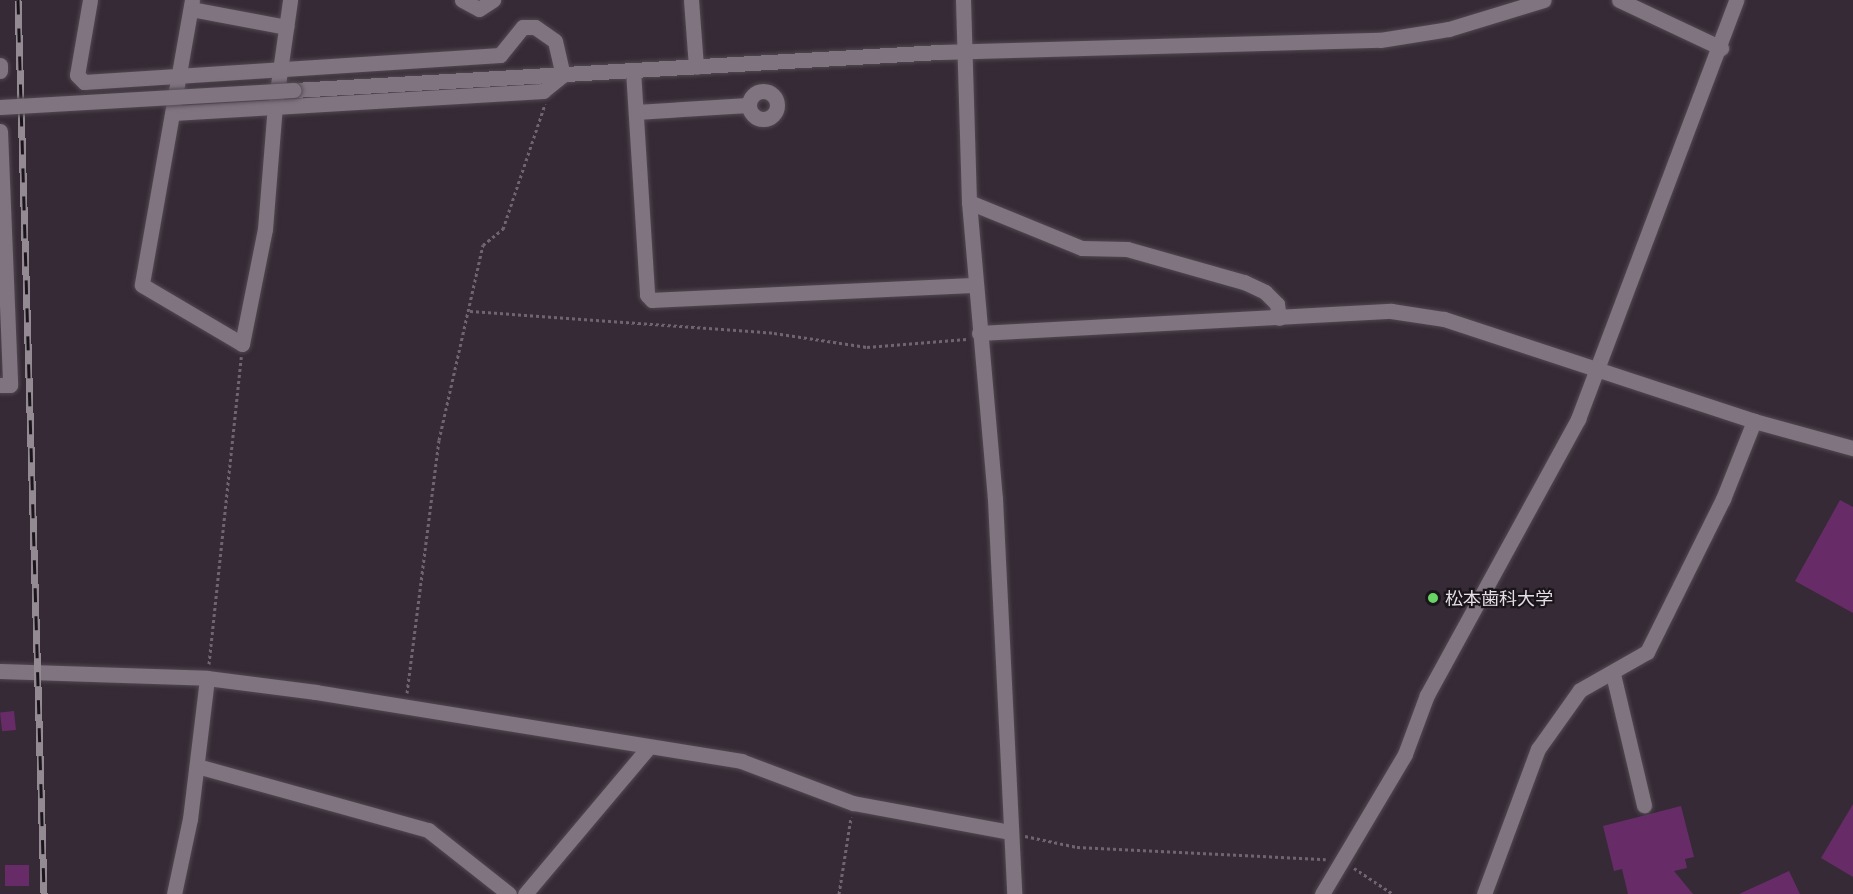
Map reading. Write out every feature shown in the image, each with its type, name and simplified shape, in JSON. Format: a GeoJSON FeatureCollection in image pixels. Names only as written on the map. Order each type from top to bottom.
{"type":"FeatureCollection","features":[{"type":"Feature","properties":{"kind":"street"},"geometry":{"type":"LineString","coordinates":[[90,0],[77,75],[84,82],[179,74],[500,55],[512,36],[523,27],[535,27],[555,40],[562,75]]}},
{"type":"Feature","properties":{"kind":"street"},"geometry":{"type":"LineString","coordinates":[[286,27],[192,5],[142,285],[243,344],[265,229],[274,106],[282,69],[290,0]]}},
{"type":"Feature","properties":{"kind":"street"},"geometry":{"type":"LineString","coordinates":[[462,0],[479,9],[493,0]]}},
{"type":"Feature","properties":{"kind":"street"},"geometry":{"type":"LineString","coordinates":[[691,0],[696,67]]}},
{"type":"Feature","properties":{"kind":"street"},"geometry":{"type":"LineString","coordinates":[[963,0],[969,202],[989,431],[1014,894]]}},
{"type":"Feature","properties":{"kind":"street"},"geometry":{"type":"LineString","coordinates":[[0,107],[963,51],[1380,40],[1449,29],[1544,0]]}},
{"type":"Feature","properties":{"kind":"street"},"geometry":{"type":"LineString","coordinates":[[1619,0],[1721,48]]}},
{"type":"Feature","properties":{"kind":"street"},"geometry":{"type":"LineString","coordinates":[[1322,894],[1405,754],[1427,695],[1578,419],[1721,48],[1736,0]]}},
{"type":"Feature","properties":{"kind":"street"},"geometry":{"type":"LineString","coordinates":[[0,65],[0,71]]}},
{"type":"Feature","properties":{"kind":"street"},"geometry":{"type":"LineString","coordinates":[[633,70],[647,295],[652,300],[976,285]]}},
{"type":"Feature","properties":{"kind":"street"},"geometry":{"type":"LineString","coordinates":[[173,113],[543,91],[562,75]]}},
{"type":"Feature","properties":{"kind":"street"},"geometry":{"type":"LineString","coordinates":[[636,112],[748,105]]}},
{"type":"Feature","properties":{"kind":"street"},"geometry":{"type":"LineString","coordinates":[[0,131],[10,385],[0,385]]}},
{"type":"Feature","properties":{"kind":"street"},"geometry":{"type":"LineString","coordinates":[[969,202],[1082,248],[1126,249],[1244,282],[1265,292],[1277,304],[1279,318]]}},
{"type":"Feature","properties":{"kind":"street"},"geometry":{"type":"LineString","coordinates":[[979,333],[1391,311],[1444,320],[1598,368],[1754,421],[1853,448]]}},
{"type":"Feature","properties":{"kind":"street"},"geometry":{"type":"LineString","coordinates":[[1485,894],[1538,749],[1580,690],[1613,674],[1647,652],[1724,499],[1754,421]]}},
{"type":"Feature","properties":{"kind":"street"},"geometry":{"type":"LineString","coordinates":[[0,671],[207,678],[405,706],[741,761],[853,803],[1009,832]]}},
{"type":"Feature","properties":{"kind":"street"},"geometry":{"type":"LineString","coordinates":[[1613,674],[1644,805]]}},
{"type":"Feature","properties":{"kind":"street"},"geometry":{"type":"LineString","coordinates":[[174,894],[197,766],[207,678]]}},
{"type":"Feature","properties":{"kind":"street"},"geometry":{"type":"LineString","coordinates":[[525,894],[650,747]]}},
{"type":"Feature","properties":{"kind":"street"},"geometry":{"type":"LineString","coordinates":[[197,766],[428,830],[508,894]]}},
{"type":"Feature","properties":{"kind":"path"},"geometry":{"type":"LineString","coordinates":[[405,706],[439,440],[470,311],[483,245],[503,229],[545,104],[543,91]]}},
{"type":"Feature","properties":{"kind":"path"},"geometry":{"type":"LineString","coordinates":[[470,311],[774,333],[867,347],[964,341],[979,333]]}},
{"type":"Feature","properties":{"kind":"path"},"geometry":{"type":"LineString","coordinates":[[207,678],[243,344]]}},
{"type":"Feature","properties":{"kind":"path"},"geometry":{"type":"LineString","coordinates":[[839,894],[853,803]]}},
{"type":"Feature","properties":{"kind":"path"},"geometry":{"type":"LineString","coordinates":[[1009,832],[1077,847],[1342,859],[1393,894]]}},
{"type":"Feature","properties":{"kind":"building"},"geometry":{"type":"Polygon","coordinates":[[[1840,500],[1853,507],[1853,613],[1795,581],[1840,500]]]}},
{"type":"Feature","properties":{"kind":"building"},"geometry":{"type":"Polygon","coordinates":[[[14,711],[16,730],[2,731],[0,712],[14,711]]]}},
{"type":"Feature","properties":{"kind":"building"},"geometry":{"type":"Polygon","coordinates":[[[1853,804],[1853,877],[1821,858],[1853,804]]]}},
{"type":"Feature","properties":{"kind":"building"},"geometry":{"type":"Polygon","coordinates":[[[1681,806],[1694,857],[1685,859],[1687,868],[1674,871],[1693,894],[1628,894],[1622,869],[1614,871],[1603,826],[1681,806]]]}},
{"type":"Feature","properties":{"kind":"building"},"geometry":{"type":"Polygon","coordinates":[[[5,865],[29,865],[29,886],[5,886],[5,865]]]}},
{"type":"Feature","properties":{"kind":"building"},"geometry":{"type":"Polygon","coordinates":[[[1789,871],[1800,894],[1739,894],[1789,871]]]}},
{"type":"Feature","properties":{"kind":"railway"},"geometry":{"type":"LineString","coordinates":[[18,0],[44,894]]}},
{"type":"Feature","properties":{"kind":"place","name":"松本歯科大学"},"geometry":{"type":"Point","coordinates":[1433,598]}}]}
